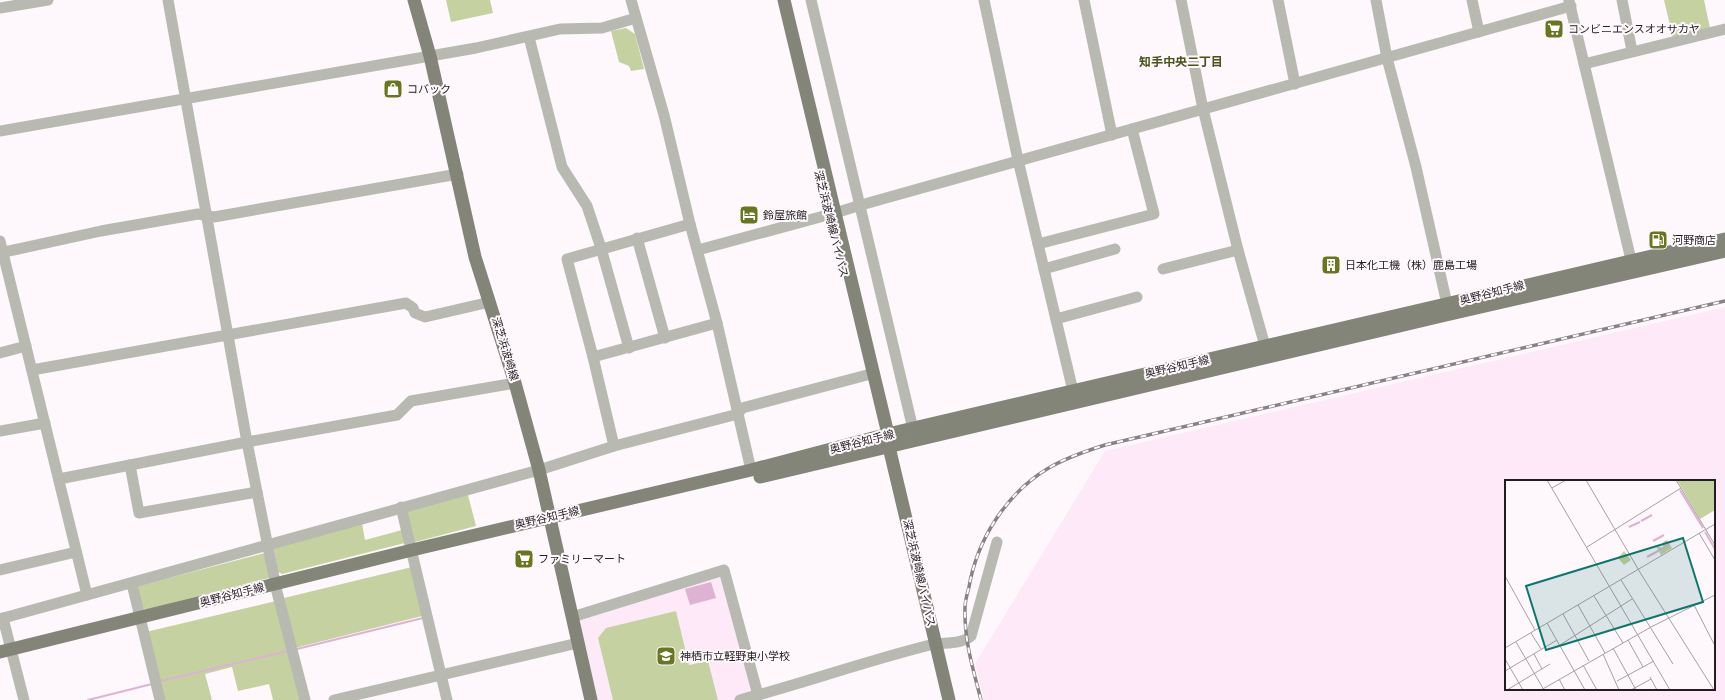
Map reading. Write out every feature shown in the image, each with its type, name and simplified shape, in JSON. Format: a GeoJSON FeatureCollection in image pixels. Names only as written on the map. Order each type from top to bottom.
{"type":"FeatureCollection","features":[{"type":"Feature","properties":{"kind":"main road","name":"深芝浜波崎線"},"geometry":{"type":"LineString","coordinates":[[414,0],[430,56],[458,174],[475,257],[515,382],[539,470],[590,700]]}},
{"type":"Feature","properties":{"kind":"main road","name":"深芝浜波崎線バイパス"},"geometry":{"type":"LineString","coordinates":[[776,0],[832,214],[949,700]]}},
{"type":"Feature","properties":{"kind":"main road","name":"深芝浜波崎線バイパス"},"geometry":{"type":"LineString","coordinates":[[784,0],[866,375],[886,439]]}},
{"type":"Feature","properties":{"kind":"main road","name":"奥野谷知手線"},"geometry":{"type":"LineString","coordinates":[[551,521],[751,470],[886,439],[1554,292],[1632,266],[1725,239]]}},
{"type":"Feature","properties":{"kind":"main road","name":"奥野谷知手線"},"geometry":{"type":"LineString","coordinates":[[0,661],[8,653],[141,622],[886,439],[913,429],[1448,304],[1632,266],[1725,251]]}},
{"type":"Feature","properties":{"kind":"street"},"geometry":{"type":"LineString","coordinates":[[0,8],[48,0]]}},
{"type":"Feature","properties":{"kind":"street"},"geometry":{"type":"LineString","coordinates":[[168,0],[247,442],[267,545],[276,588],[305,700]]}},
{"type":"Feature","properties":{"kind":"street"},"geometry":{"type":"LineString","coordinates":[[631,0],[664,115],[690,224],[717,323],[751,470]]}},
{"type":"Feature","properties":{"kind":"street"},"geometry":{"type":"LineString","coordinates":[[811,0],[861,205],[913,429]]}},
{"type":"Feature","properties":{"kind":"street"},"geometry":{"type":"LineString","coordinates":[[984,0],[1018,160],[1073,391]]}},
{"type":"Feature","properties":{"kind":"street"},"geometry":{"type":"LineString","coordinates":[[1084,0],[1112,135]]}},
{"type":"Feature","properties":{"kind":"street"},"geometry":{"type":"LineString","coordinates":[[1181,0],[1203,109],[1238,250],[1265,346]]}},
{"type":"Feature","properties":{"kind":"street"},"geometry":{"type":"LineString","coordinates":[[1278,0],[1296,84]]}},
{"type":"Feature","properties":{"kind":"street"},"geometry":{"type":"LineString","coordinates":[[1376,0],[1387,58],[1416,167],[1448,304]]}},
{"type":"Feature","properties":{"kind":"street"},"geometry":{"type":"LineString","coordinates":[[1472,0],[1479,32]]}},
{"type":"Feature","properties":{"kind":"street"},"geometry":{"type":"LineString","coordinates":[[1622,0],[1632,51]]}},
{"type":"Feature","properties":{"kind":"street"},"geometry":{"type":"LineString","coordinates":[[698,250],[1296,84],[1479,32],[1570,3],[1632,266]]}},
{"type":"Feature","properties":{"kind":"street"},"geometry":{"type":"LineString","coordinates":[[0,131],[430,56],[529,37],[560,29],[602,28],[636,18]]}},
{"type":"Feature","properties":{"kind":"street"},"geometry":{"type":"LineString","coordinates":[[1584,64],[1725,29]]}},
{"type":"Feature","properties":{"kind":"street"},"geometry":{"type":"LineString","coordinates":[[529,37],[562,167],[587,206],[601,248],[629,348]]}},
{"type":"Feature","properties":{"kind":"street"},"geometry":{"type":"LineString","coordinates":[[1038,244],[1154,214],[1132,129]]}},
{"type":"Feature","properties":{"kind":"street"},"geometry":{"type":"LineString","coordinates":[[87,595],[1,249],[101,230],[198,214],[214,217],[458,174]]}},
{"type":"Feature","properties":{"kind":"street"},"geometry":{"type":"LineString","coordinates":[[614,446],[567,259],[601,248],[690,224]]}},
{"type":"Feature","properties":{"kind":"street"},"geometry":{"type":"LineString","coordinates":[[637,238],[665,338]]}},
{"type":"Feature","properties":{"kind":"street"},"geometry":{"type":"LineString","coordinates":[[1044,269],[1115,249]]}},
{"type":"Feature","properties":{"kind":"street"},"geometry":{"type":"LineString","coordinates":[[1163,269],[1238,250]]}},
{"type":"Feature","properties":{"kind":"street"},"geometry":{"type":"LineString","coordinates":[[1056,319],[1137,297]]}},
{"type":"Feature","properties":{"kind":"street"},"geometry":{"type":"LineString","coordinates":[[32,370],[406,303],[413,308],[414,313],[425,317],[490,302]]}},
{"type":"Feature","properties":{"kind":"street"},"geometry":{"type":"LineString","coordinates":[[593,358],[717,323]]}},
{"type":"Feature","properties":{"kind":"street"},"geometry":{"type":"LineString","coordinates":[[0,353],[26,346]]}},
{"type":"Feature","properties":{"kind":"street"},"geometry":{"type":"LineString","coordinates":[[24,700],[8,653],[2,619],[539,470],[614,446],[738,414],[742,408],[866,375]]}},
{"type":"Feature","properties":{"kind":"street"},"geometry":{"type":"LineString","coordinates":[[59,479],[247,442],[397,415],[411,401],[515,382]]}},
{"type":"Feature","properties":{"kind":"street"},"geometry":{"type":"LineString","coordinates":[[0,431],[45,423]]}},
{"type":"Feature","properties":{"kind":"street"},"geometry":{"type":"LineString","coordinates":[[130,465],[139,513],[257,492]]}},
{"type":"Feature","properties":{"kind":"street"},"geometry":{"type":"LineString","coordinates":[[402,507],[447,700]]}},
{"type":"Feature","properties":{"kind":"street"},"geometry":{"type":"LineString","coordinates":[[740,700],[803,683],[873,660],[935,644],[966,640],[971,636],[997,542]]}},
{"type":"Feature","properties":{"kind":"street"},"geometry":{"type":"LineString","coordinates":[[0,570],[76,552]]}},
{"type":"Feature","properties":{"kind":"street"},"geometry":{"type":"LineString","coordinates":[[572,617],[724,570],[758,695]]}},
{"type":"Feature","properties":{"kind":"street"},"geometry":{"type":"LineString","coordinates":[[132,584],[160,700]]}},
{"type":"Feature","properties":{"kind":"street"},"geometry":{"type":"LineString","coordinates":[[334,700],[578,643]]}},
{"type":"Feature","properties":{"kind":"shaded area"},"geometry":{"type":"Polygon","coordinates":[[[1725,307],[1725,700],[984,700],[975,664],[1105,451],[1725,307]]]}},
{"type":"Feature","properties":{"kind":"shaded area","name":"神栖市立軽野東小学校"},"geometry":{"type":"Polygon","coordinates":[[[722,573],[756,693],[736,700],[597,700],[577,619],[722,573]]]}},
{"type":"Feature","properties":{"kind":"shaded area"},"geometry":{"type":"Polygon","coordinates":[[[711,582],[716,598],[690,605],[685,589],[711,582]]]}},
{"type":"Feature","properties":{"kind":"green space"},"geometry":{"type":"Polygon","coordinates":[[[446,0],[490,0],[493,13],[451,22],[446,0]]]}},
{"type":"Feature","properties":{"kind":"green space"},"geometry":{"type":"Polygon","coordinates":[[[1664,0],[1704,0],[1710,28],[1673,38],[1664,0]]]}},
{"type":"Feature","properties":{"kind":"green space"},"geometry":{"type":"Polygon","coordinates":[[[626,28],[635,34],[644,69],[631,71],[629,66],[619,62],[611,31],[626,28]]]}},
{"type":"Feature","properties":{"kind":"green space"},"geometry":{"type":"Polygon","coordinates":[[[468,495],[476,526],[415,542],[412,539],[407,511],[468,495]]]}},
{"type":"Feature","properties":{"kind":"green space"},"geometry":{"type":"Polygon","coordinates":[[[362,523],[365,540],[402,530],[405,543],[282,574],[278,572],[274,548],[362,523]]]}},
{"type":"Feature","properties":{"kind":"green space"},"geometry":{"type":"Polygon","coordinates":[[[265,553],[269,578],[145,610],[141,607],[138,586],[265,553]]]}},
{"type":"Feature","properties":{"kind":"green space"},"geometry":{"type":"Polygon","coordinates":[[[412,567],[422,616],[295,648],[284,598],[412,567]]]}},
{"type":"Feature","properties":{"kind":"green space"},"geometry":{"type":"Polygon","coordinates":[[[276,601],[300,700],[273,700],[269,684],[238,691],[232,667],[205,674],[212,700],[163,700],[146,632],[276,601]]]}},
{"type":"Feature","properties":{"kind":"green space"},"geometry":{"type":"Polygon","coordinates":[[[676,611],[689,665],[708,661],[718,700],[613,700],[598,638],[606,628],[676,611]]]}},
{"type":"Feature","properties":{"kind":"waterway"},"geometry":{"type":"LineString","coordinates":[[297,649],[423,618]]}},
{"type":"Feature","properties":{"kind":"waterway"},"geometry":{"type":"LineString","coordinates":[[161,681],[288,651]]}},
{"type":"Feature","properties":{"kind":"waterway"},"geometry":{"type":"LineString","coordinates":[[88,700],[152,684]]}},
{"type":"Feature","properties":{"kind":"railway"},"geometry":{"type":"LineString","coordinates":[[981,700],[970,654],[965,620],[966,600],[973,569],[986,536],[1006,505],[1032,479],[1061,461],[1105,445],[1725,301]]}},
{"type":"Feature","properties":{"kind":"place","name":"コンビニエンスオオサカヤ"},"geometry":{"type":"Point","coordinates":[1554,29]}},
{"type":"Feature","properties":{"kind":"place","name":"コバック"},"geometry":{"type":"Point","coordinates":[393,89]}},
{"type":"Feature","properties":{"kind":"place","name":"鈴屋旅館"},"geometry":{"type":"Point","coordinates":[749,215]}},
{"type":"Feature","properties":{"kind":"place","name":"河野商店"},"geometry":{"type":"Point","coordinates":[1658,240]}},
{"type":"Feature","properties":{"kind":"place","name":"日本化工機（株）鹿島工場"},"geometry":{"type":"Point","coordinates":[1331,265]}},
{"type":"Feature","properties":{"kind":"place","name":"ファミリーマート"},"geometry":{"type":"Point","coordinates":[524,559]}},
{"type":"Feature","properties":{"kind":"place","name":"神栖市立軽野東小学校"},"geometry":{"type":"Point","coordinates":[666,656]}},
{"type":"Feature","properties":{"kind":"district","name":"知手中央二丁目"},"geometry":{"type":"Point","coordinates":[1181,62]}}]}
